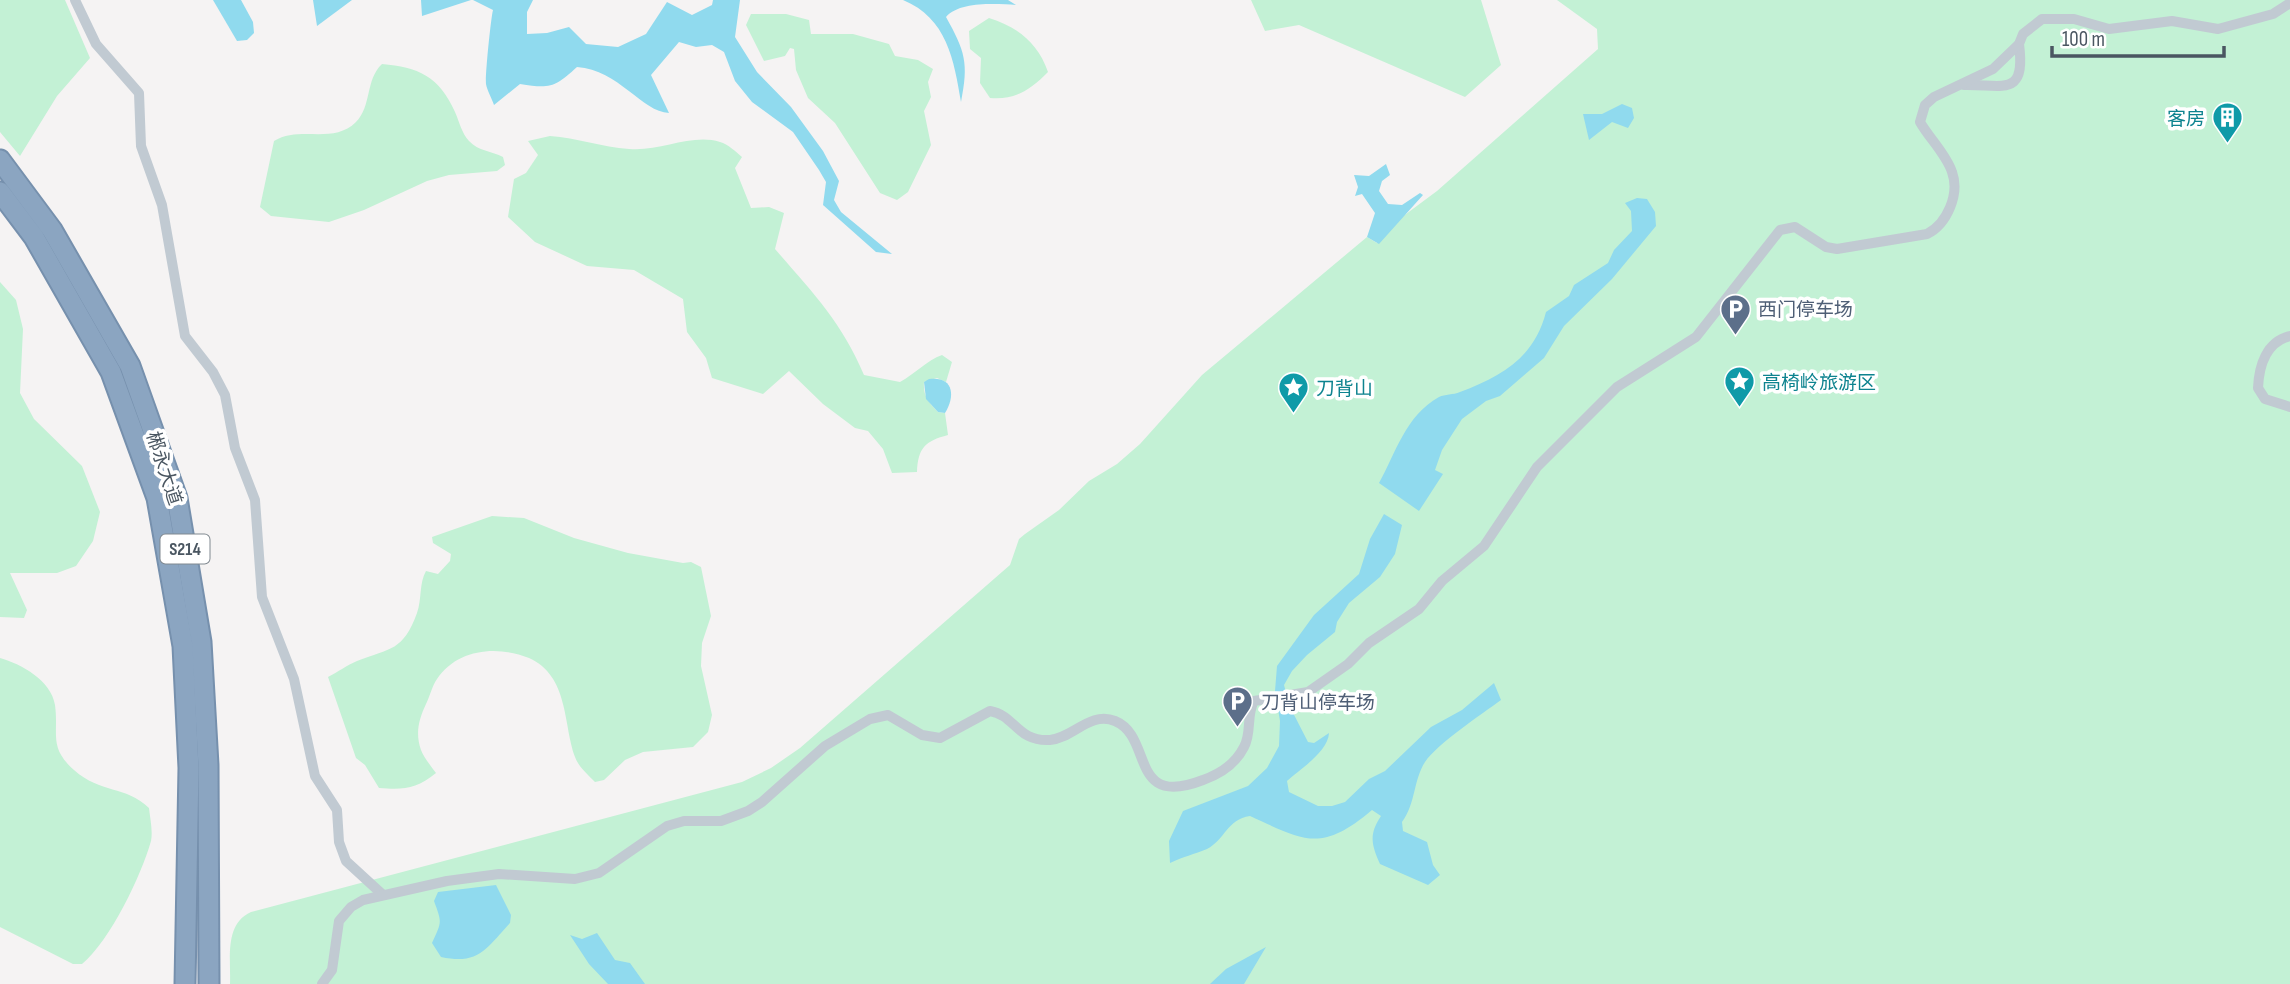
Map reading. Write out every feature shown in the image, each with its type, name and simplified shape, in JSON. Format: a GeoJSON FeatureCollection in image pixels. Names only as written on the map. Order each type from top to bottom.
{"type":"FeatureCollection","features":[{"type":"Feature","properties":{"kind":"highway","name":"郴永大道"},"geometry":{"type":"LineString","coordinates":[[0,160],[52,230],[130,366],[177,498],[201,642],[208,765],[209,984]]}},
{"type":"Feature","properties":{"kind":"highway","name":"郴永大道"},"geometry":{"type":"LineString","coordinates":[[0,191],[34,237],[111,372],[157,498],[183,646],[189,768],[185,984]]}},
{"type":"Feature","properties":{"kind":"street"},"geometry":{"type":"LineString","coordinates":[[75,0],[96,44],[139,93],[141,146],[162,205],[185,336],[213,372],[225,395],[235,448],[255,500],[262,597],[294,679],[315,776],[337,810],[339,842],[346,861],[382,894]]}},
{"type":"Feature","properties":{"kind":"street"},"geometry":{"type":"LineString","coordinates":[[1956,85],[2002,88],[2012,84],[2021,71],[2019,44],[2022,34],[2042,19],[2074,19],[2109,29],[2172,22],[2218,29],[2273,14],[2290,4]]}},
{"type":"Feature","properties":{"kind":"street"},"geometry":{"type":"LineString","coordinates":[[322,984],[332,970],[338,921],[351,907],[382,894],[499,874],[575,879],[599,873],[676,822],[721,821],[748,811],[762,802],[825,746],[870,719],[883,715],[931,738],[951,733],[982,712],[990,710],[1004,716],[1028,738],[1040,740],[1056,739],[1094,720],[1110,720],[1128,732],[1149,774],[1159,785],[1176,788],[1214,776],[1237,758],[1246,745],[1249,710],[1254,701],[1261,697],[1308,692],[1324,683],[1388,628],[1419,609],[1442,581],[1484,546],[1537,467],[1618,387],[1696,337],[1780,230],[1795,227],[1826,247],[1837,249],[1927,234],[1935,230],[1950,208],[1954,184],[1948,164],[1920,122],[1920,114],[1934,97],[1993,69],[2019,44]]}},
{"type":"Feature","properties":{"kind":"street"},"geometry":{"type":"LineString","coordinates":[[2290,336],[2279,338],[2264,357],[2258,388],[2265,399],[2290,407]]}},
{"type":"Feature","properties":{"kind":"green space"},"geometry":{"type":"Polygon","coordinates":[[[0,0],[65,0],[90,58],[57,96],[20,156],[0,132],[0,0]]]}},
{"type":"Feature","properties":{"kind":"green space"},"geometry":{"type":"Polygon","coordinates":[[[1251,0],[1481,0],[1501,65],[1465,97],[1299,25],[1265,31],[1251,0]]]}},
{"type":"Feature","properties":{"kind":"green space","name":"高椅岭旅游区"},"geometry":{"type":"Polygon","coordinates":[[[1557,0],[2290,0],[2290,984],[230,984],[233,933],[242,918],[251,912],[742,782],[771,768],[800,748],[1010,565],[1019,539],[1059,510],[1089,481],[1117,464],[1140,444],[1202,375],[1367,237],[1377,243],[1402,217],[1437,191],[1598,49],[1597,29],[1557,0]]]}},
{"type":"Feature","properties":{"kind":"green space"},"geometry":{"type":"Polygon","coordinates":[[[751,14],[786,14],[809,20],[811,34],[853,34],[889,44],[895,56],[918,60],[933,69],[928,82],[931,97],[924,111],[931,145],[908,192],[897,200],[880,193],[835,123],[808,98],[796,70],[794,49],[790,48],[785,56],[764,61],[746,25],[751,14]]]}},
{"type":"Feature","properties":{"kind":"green space"},"geometry":{"type":"Polygon","coordinates":[[[989,18],[1018,31],[1039,53],[1048,72],[1029,89],[1008,97],[990,98],[980,83],[981,58],[970,49],[969,31],[989,18]]]}},
{"type":"Feature","properties":{"kind":"green space"},"geometry":{"type":"Polygon","coordinates":[[[382,64],[417,71],[434,82],[449,100],[469,141],[481,149],[503,157],[505,165],[497,171],[449,175],[427,181],[364,210],[329,222],[271,216],[260,207],[274,141],[295,135],[327,134],[347,129],[361,116],[373,78],[382,64]]]}},
{"type":"Feature","properties":{"kind":"green space"},"geometry":{"type":"Polygon","coordinates":[[[550,136],[629,149],[698,140],[720,142],[732,148],[742,157],[735,168],[751,208],[769,207],[784,213],[775,249],[836,323],[864,375],[900,382],[942,355],[952,362],[946,382],[937,378],[924,382],[925,395],[929,402],[938,412],[945,413],[948,435],[924,447],[919,457],[917,472],[892,473],[883,449],[868,431],[855,428],[823,404],[789,371],[763,394],[712,378],[706,358],[687,332],[683,299],[634,270],[587,266],[535,242],[508,217],[514,179],[526,173],[538,155],[528,141],[550,136]]]}},
{"type":"Feature","properties":{"kind":"green space"},"geometry":{"type":"Polygon","coordinates":[[[0,282],[16,300],[23,329],[20,393],[34,419],[82,466],[100,512],[93,541],[76,566],[57,573],[10,573],[27,610],[24,618],[0,617],[0,282]]]}},
{"type":"Feature","properties":{"kind":"green space"},"geometry":{"type":"Polygon","coordinates":[[[492,516],[524,518],[574,538],[628,553],[683,563],[691,562],[701,567],[711,616],[702,643],[701,666],[712,715],[708,732],[693,747],[643,752],[625,760],[604,780],[595,782],[575,757],[558,689],[542,666],[517,654],[478,652],[455,661],[445,669],[435,682],[421,715],[419,744],[436,773],[409,787],[379,788],[365,765],[356,758],[328,677],[353,663],[387,650],[406,635],[417,613],[426,571],[438,574],[450,561],[451,554],[433,543],[432,537],[492,516]]]}},
{"type":"Feature","properties":{"kind":"green space"},"geometry":{"type":"Polygon","coordinates":[[[0,658],[34,674],[48,688],[55,705],[56,740],[66,762],[84,778],[131,796],[149,808],[151,841],[140,872],[103,940],[82,964],[73,964],[0,927],[0,658]]]}},
{"type":"Feature","properties":{"kind":"water"},"geometry":{"type":"Polygon","coordinates":[[[213,0],[241,0],[253,22],[254,33],[247,40],[237,41],[213,0]]]}},
{"type":"Feature","properties":{"kind":"water"},"geometry":{"type":"Polygon","coordinates":[[[313,0],[352,0],[317,26],[313,0]]]}},
{"type":"Feature","properties":{"kind":"water"},"geometry":{"type":"Polygon","coordinates":[[[421,0],[471,0],[422,16],[421,0]]]}},
{"type":"Feature","properties":{"kind":"water"},"geometry":{"type":"Polygon","coordinates":[[[473,0],[533,0],[527,12],[527,34],[547,33],[569,27],[586,44],[618,47],[646,34],[667,2],[692,15],[712,5],[713,0],[740,0],[735,37],[757,72],[791,107],[823,151],[839,181],[834,200],[841,212],[892,254],[876,252],[823,205],[826,182],[819,170],[793,132],[752,102],[735,81],[724,52],[712,45],[696,47],[679,42],[651,75],[669,113],[649,106],[605,75],[577,67],[552,85],[520,84],[494,105],[486,79],[493,10],[473,0]]]}},
{"type":"Feature","properties":{"kind":"water"},"geometry":{"type":"Polygon","coordinates":[[[903,0],[1008,0],[1016,5],[969,6],[946,17],[964,58],[965,77],[961,102],[951,56],[939,29],[918,8],[903,0]]]}},
{"type":"Feature","properties":{"kind":"water"},"geometry":{"type":"Polygon","coordinates":[[[1622,104],[1632,108],[1634,118],[1628,128],[1612,122],[1589,140],[1583,114],[1602,114],[1622,104]]]}},
{"type":"Feature","properties":{"kind":"water"},"geometry":{"type":"Polygon","coordinates":[[[1386,164],[1390,175],[1382,181],[1379,191],[1388,204],[1402,205],[1420,193],[1423,195],[1379,244],[1367,237],[1375,213],[1362,194],[1355,196],[1358,187],[1354,175],[1369,176],[1386,164]]]}},
{"type":"Feature","properties":{"kind":"water"},"geometry":{"type":"Polygon","coordinates":[[[1637,198],[1647,199],[1655,212],[1656,226],[1612,279],[1564,326],[1544,358],[1500,396],[1486,401],[1462,419],[1442,450],[1435,470],[1443,474],[1419,511],[1379,483],[1403,436],[1427,405],[1439,397],[1457,393],[1503,372],[1525,353],[1533,342],[1546,312],[1569,296],[1574,285],[1608,263],[1614,250],[1632,231],[1631,211],[1625,203],[1637,198]]]}},
{"type":"Feature","properties":{"kind":"water"},"geometry":{"type":"Polygon","coordinates":[[[929,379],[943,381],[950,388],[951,400],[945,413],[938,412],[926,399],[924,382],[929,379]]]}},
{"type":"Feature","properties":{"kind":"water"},"geometry":{"type":"Polygon","coordinates":[[[1384,514],[1402,525],[1395,554],[1380,577],[1349,603],[1337,622],[1335,632],[1307,655],[1292,671],[1284,685],[1290,707],[1308,742],[1314,743],[1329,733],[1319,753],[1287,781],[1289,792],[1318,806],[1345,802],[1369,779],[1385,771],[1431,727],[1462,710],[1494,683],[1501,700],[1431,754],[1418,777],[1410,807],[1402,822],[1403,831],[1427,842],[1433,865],[1440,875],[1428,885],[1380,864],[1373,839],[1381,816],[1372,810],[1339,833],[1312,838],[1285,832],[1250,816],[1242,818],[1207,849],[1170,863],[1169,841],[1183,811],[1248,786],[1267,768],[1279,746],[1280,721],[1275,691],[1277,666],[1314,615],[1359,574],[1370,539],[1384,514]]]}},
{"type":"Feature","properties":{"kind":"water"},"geometry":{"type":"Polygon","coordinates":[[[496,885],[511,915],[510,923],[488,947],[473,957],[441,957],[432,943],[440,922],[434,901],[438,892],[496,885]]]}},
{"type":"Feature","properties":{"kind":"water"},"geometry":{"type":"Polygon","coordinates":[[[597,933],[615,960],[630,963],[645,984],[608,984],[589,964],[570,935],[582,939],[597,933]]]}},
{"type":"Feature","properties":{"kind":"water"},"geometry":{"type":"Polygon","coordinates":[[[1266,947],[1244,984],[1210,984],[1226,969],[1266,947]]]}},
{"type":"Feature","properties":{"kind":"place","name":"客房"},"geometry":{"type":"Point","coordinates":[2228,145]}},
{"type":"Feature","properties":{"kind":"place","name":"西门停车场"},"geometry":{"type":"Point","coordinates":[1735,336]}},
{"type":"Feature","properties":{"kind":"place","name":"高椅岭旅游区"},"geometry":{"type":"Point","coordinates":[1739,409]}},
{"type":"Feature","properties":{"kind":"place","name":"刀背山"},"geometry":{"type":"Point","coordinates":[1293,415]}},
{"type":"Feature","properties":{"kind":"place","name":"刀背山停车场"},"geometry":{"type":"Point","coordinates":[1238,729]}}]}
